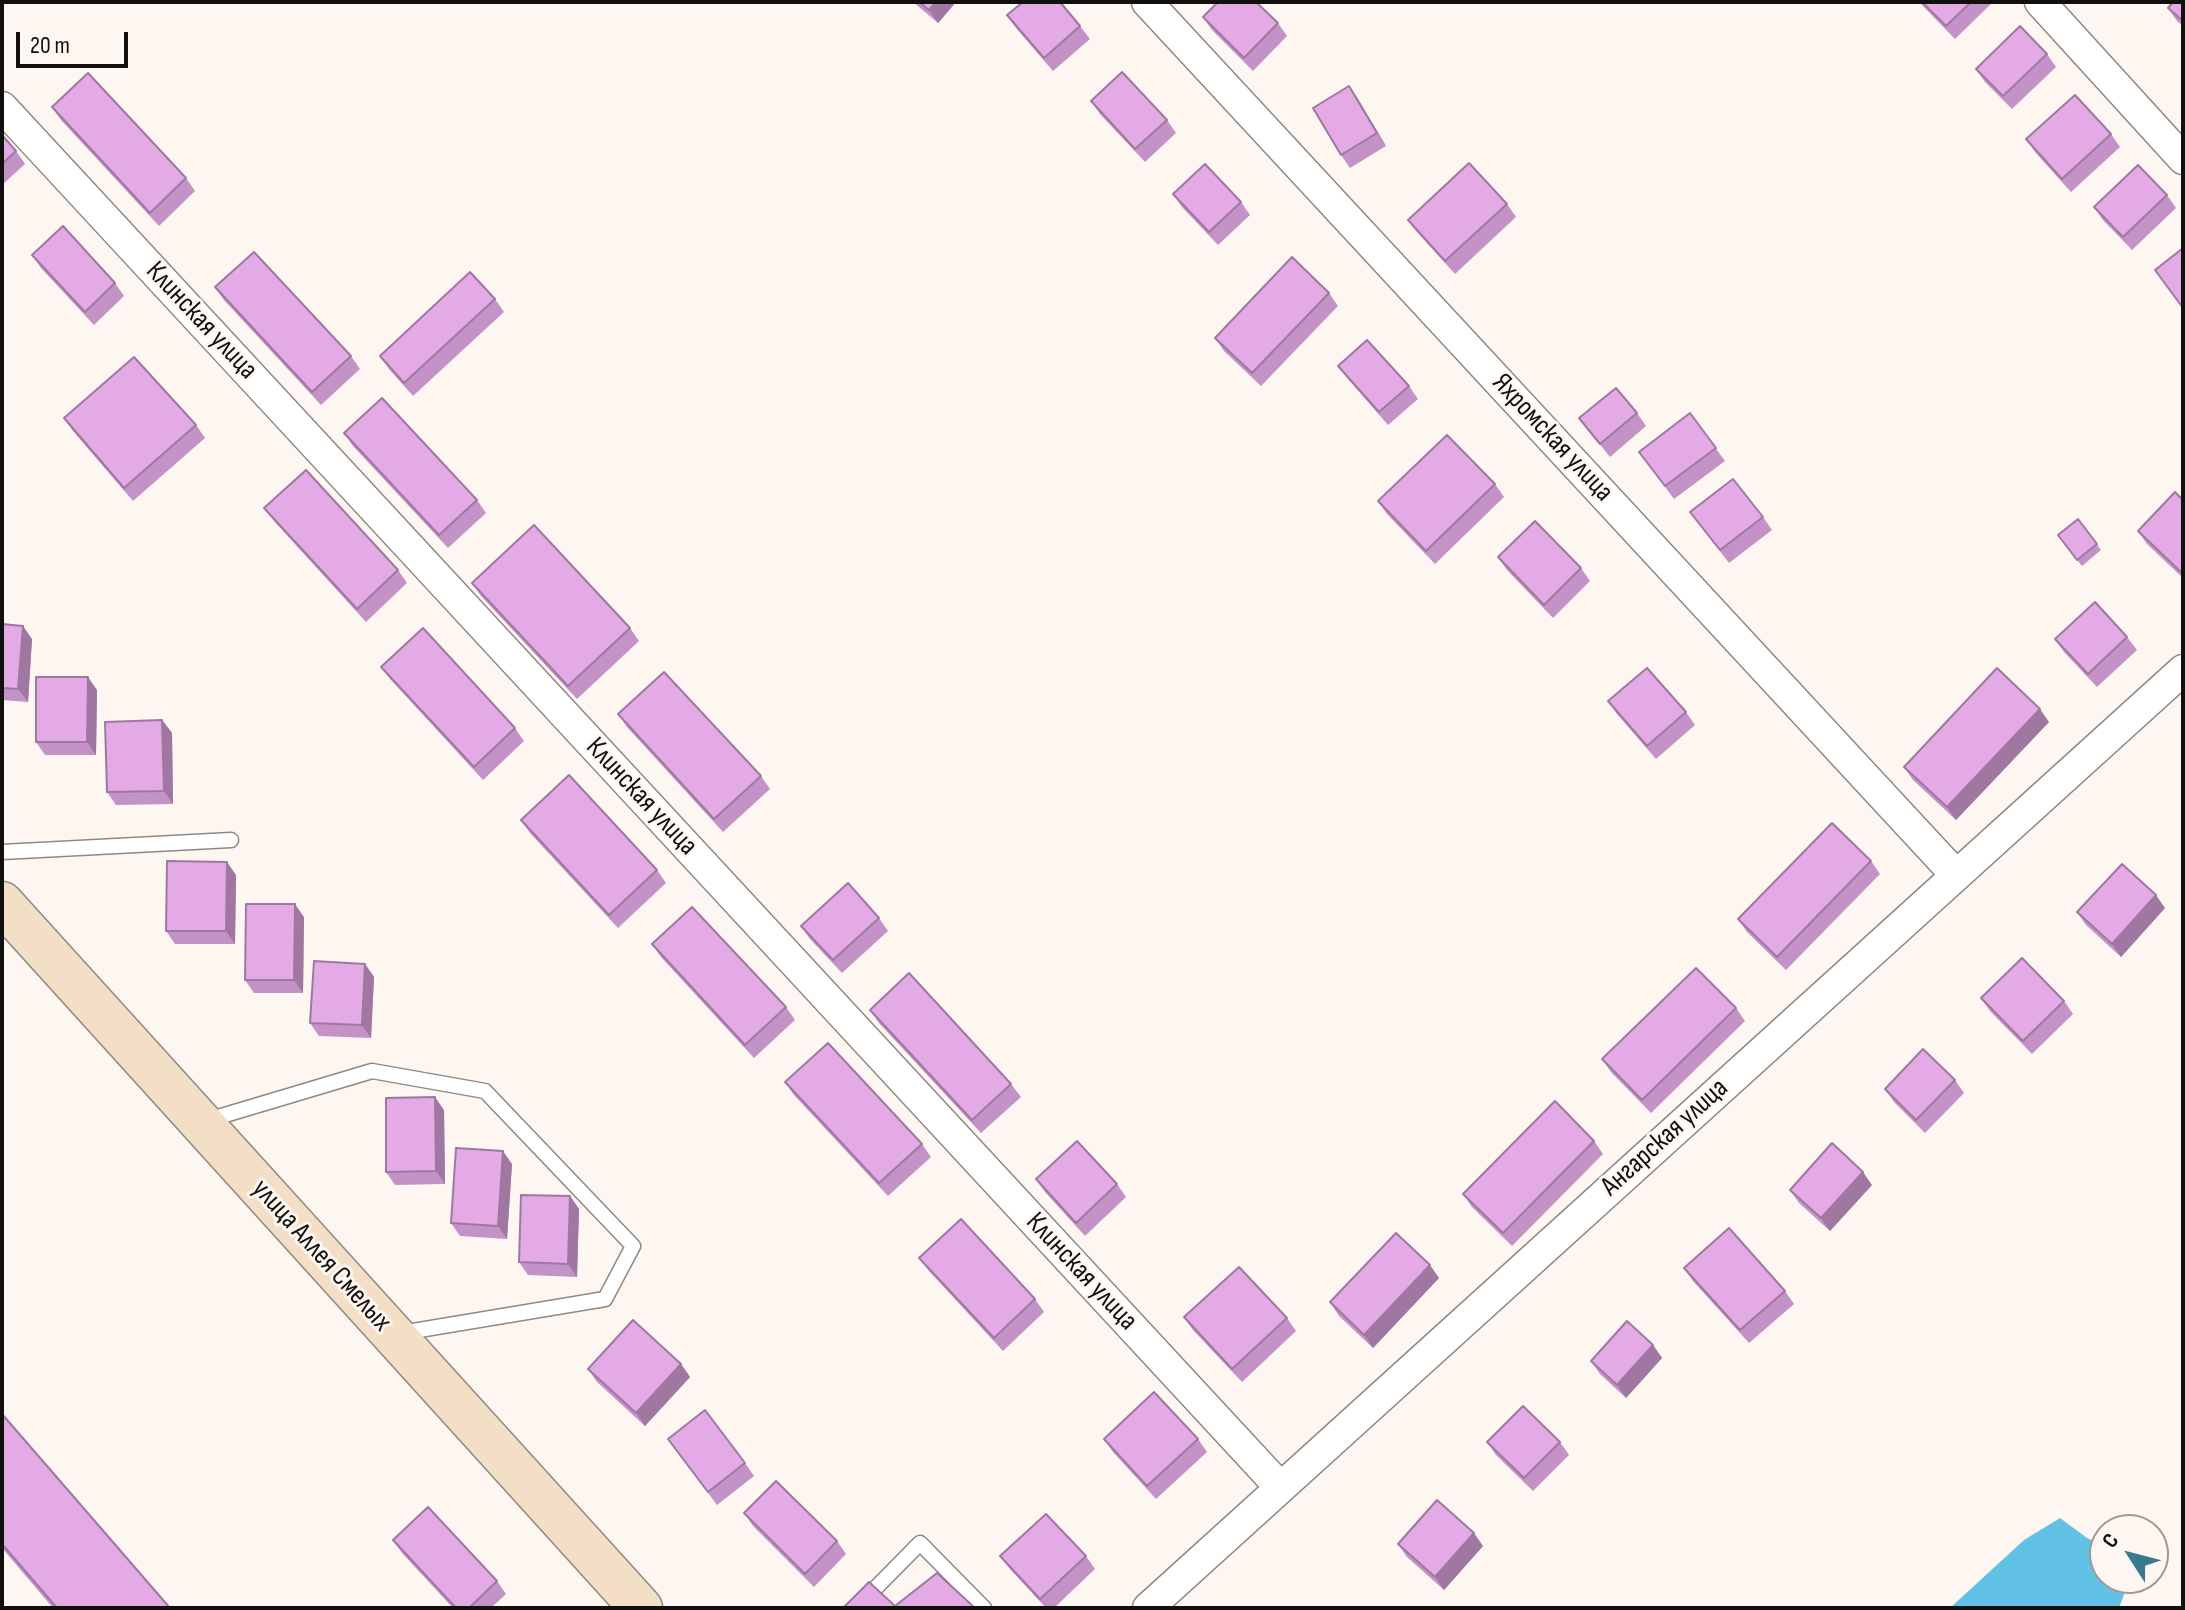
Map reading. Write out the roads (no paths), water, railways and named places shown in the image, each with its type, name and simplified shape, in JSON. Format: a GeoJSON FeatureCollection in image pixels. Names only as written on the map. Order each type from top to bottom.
{"type":"FeatureCollection","features":[{"type":"Feature","properties":{"kind":"main road","name":"улица Аллея Смелых"},"geometry":{"type":"LineString","coordinates":[[2,903],[641,1608]]}},
{"type":"Feature","properties":{"kind":"street","name":"Яхромская улица"},"geometry":{"type":"LineString","coordinates":[[1147,2],[1956,875]]}},
{"type":"Feature","properties":{"kind":"street"},"geometry":{"type":"LineString","coordinates":[[2040,2],[2183,159]]}},
{"type":"Feature","properties":{"kind":"street","name":"Клинская улица"},"geometry":{"type":"LineString","coordinates":[[2,107],[1280,1487]]}},
{"type":"Feature","properties":{"kind":"street","name":"Ангарская улица"},"geometry":{"type":"LineString","coordinates":[[1148,1608],[2183,670]]}},
{"type":"Feature","properties":{"kind":"lane"},"geometry":{"type":"LineString","coordinates":[[2,852],[231,840]]}},
{"type":"Feature","properties":{"kind":"lane"},"geometry":{"type":"LineString","coordinates":[[201,1122],[372,1071],[485,1091],[633,1246],[605,1299],[393,1335]]}},
{"type":"Feature","properties":{"kind":"lane"},"geometry":{"type":"LineString","coordinates":[[856,1608],[920,1543],[984,1608]]}},
{"type":"Feature","properties":{"kind":"water"},"geometry":{"type":"Polygon","coordinates":[[[2060,1518],[2089,1539],[2089,1594],[2124,1594],[2119,1608],[1950,1608],[2024,1540],[2060,1518]]]}}]}
